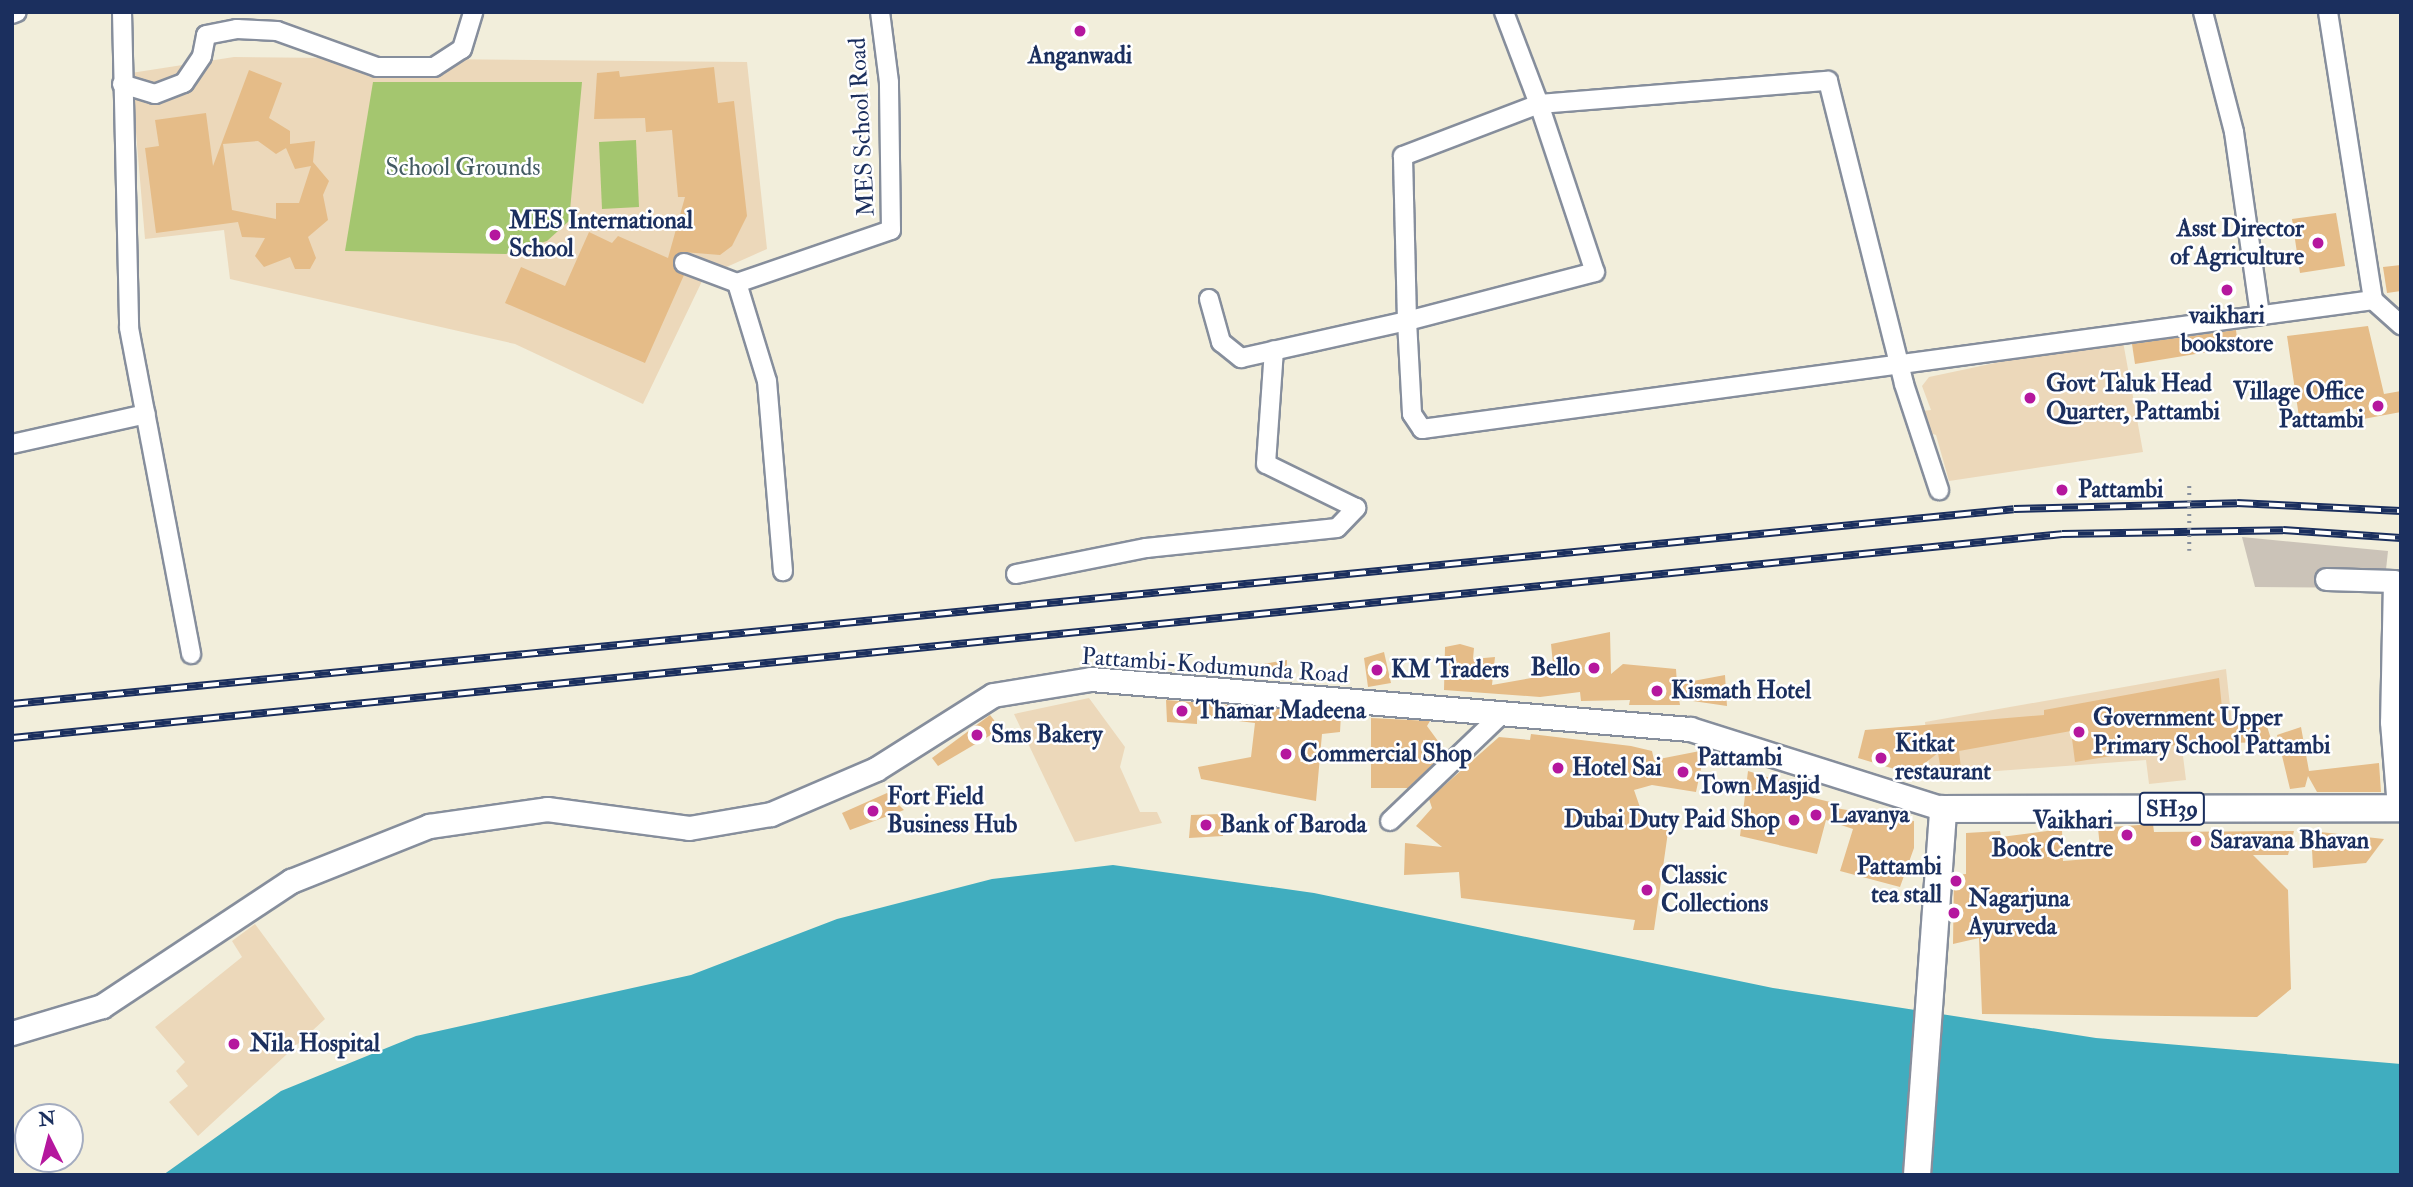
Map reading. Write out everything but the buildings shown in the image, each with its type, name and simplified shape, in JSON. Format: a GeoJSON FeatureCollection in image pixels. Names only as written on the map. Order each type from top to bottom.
{"type":"FeatureCollection","features":[{"type":"Feature","properties":{"kind":"main road","name":"Pattambi-Kodumunda Road"},"geometry":{"type":"LineString","coordinates":[[12,1033],[102,1006],[291,881],[429,826],[547,809],[689,828],[771,814],[876,769],[993,695],[1091,680],[1690,729],[1943,809]]}},
{"type":"Feature","properties":{"kind":"main road","name":"SH39"},"geometry":{"type":"LineString","coordinates":[[1943,809],[2399,808]]}},
{"type":"Feature","properties":{"kind":"main road"},"geometry":{"type":"LineString","coordinates":[[1917,1175],[1926,988],[1943,809]]}},
{"type":"Feature","properties":{"kind":"street"},"geometry":{"type":"LineString","coordinates":[[122,12],[129,328],[191,654]]}},
{"type":"Feature","properties":{"kind":"street"},"geometry":{"type":"LineString","coordinates":[[122,84],[155,94],[184,83],[202,56],[206,35],[237,29],[277,31],[377,67],[434,67],[462,49],[472,12]]}},
{"type":"Feature","properties":{"kind":"street","name":"MES School Road"},"geometry":{"type":"LineString","coordinates":[[737,283],[891,230],[889,82],[880,12]]}},
{"type":"Feature","properties":{"kind":"street"},"geometry":{"type":"LineString","coordinates":[[1209,299],[1222,342],[1241,358],[1407,321],[1595,272],[1539,104],[1504,12]]}},
{"type":"Feature","properties":{"kind":"street"},"geometry":{"type":"LineString","coordinates":[[2203,12],[2234,132],[2260,316]]}},
{"type":"Feature","properties":{"kind":"street"},"geometry":{"type":"LineString","coordinates":[[2328,12],[2373,300],[2401,326]]}},
{"type":"Feature","properties":{"kind":"street"},"geometry":{"type":"LineString","coordinates":[[1939,490],[1902,363],[1828,81],[1539,104],[1403,156],[1412,414],[1422,429],[1902,363],[2373,300]]}},
{"type":"Feature","properties":{"kind":"street"},"geometry":{"type":"LineString","coordinates":[[684,263],[737,283],[766,381],[783,571]]}},
{"type":"Feature","properties":{"kind":"street"},"geometry":{"type":"LineString","coordinates":[[1016,573],[1146,548],[1337,528],[1356,509],[1266,464],[1274,350]]}},
{"type":"Feature","properties":{"kind":"street"},"geometry":{"type":"LineString","coordinates":[[12,444],[146,414]]}},
{"type":"Feature","properties":{"kind":"street"},"geometry":{"type":"LineString","coordinates":[[2326,579],[2394,581],[2391,722],[2399,808]]}},
{"type":"Feature","properties":{"kind":"street"},"geometry":{"type":"LineString","coordinates":[[1390,821],[1502,713]]}},
{"type":"Feature","properties":{"kind":"path"},"geometry":{"type":"LineString","coordinates":[[2189,485],[2189,551]]}},
{"type":"Feature","properties":{"kind":"shaded area","name":"MES International School"},"geometry":{"type":"Polygon","coordinates":[[[234,57],[747,62],[767,249],[704,277],[643,404],[515,344],[230,279],[224,230],[145,239],[131,73],[234,57]]]}},
{"type":"Feature","properties":{"kind":"shaded area","name":"Govt Taluk Head Quarter, Pattambi"},"geometry":{"type":"Polygon","coordinates":[[[2122,336],[2143,452],[1949,481],[1936,435],[1924,431],[1922,411],[1931,410],[1922,386],[1929,377],[2122,336]]]}},
{"type":"Feature","properties":{"kind":"shaded area"},"geometry":{"type":"Polygon","coordinates":[[[2242,537],[2388,551],[2384,588],[2255,587],[2242,537]]]}},
{"type":"Feature","properties":{"kind":"shaded area","name":"Government Upper Primary School Pattambi"},"geometry":{"type":"Polygon","coordinates":[[[2226,669],[2234,742],[2182,748],[2186,780],[2149,784],[2146,760],[1930,776],[1925,722],[2226,669]]]}},
{"type":"Feature","properties":{"kind":"shaded area"},"geometry":{"type":"Polygon","coordinates":[[[1089,698],[1125,747],[1120,767],[1140,812],[1157,812],[1162,823],[1075,842],[1014,714],[1089,698]]]}},
{"type":"Feature","properties":{"kind":"shaded area","name":"Nila Hospital"},"geometry":{"type":"Polygon","coordinates":[[[255,924],[325,1019],[198,1136],[169,1102],[188,1086],[176,1071],[185,1062],[155,1027],[242,957],[232,941],[255,924]]]}},
{"type":"Feature","properties":{"kind":"green space","name":"School Grounds"},"geometry":{"type":"Polygon","coordinates":[[[373,82],[582,82],[569,221],[547,241],[506,254],[345,251],[373,82]]]}},
{"type":"Feature","properties":{"kind":"green space"},"geometry":{"type":"Polygon","coordinates":[[[636,140],[639,207],[602,209],[599,142],[636,140]]]}},
{"type":"Feature","properties":{"kind":"water"},"geometry":{"type":"Polygon","coordinates":[[[1113,865],[1314,893],[1773,988],[2096,1038],[2401,1064],[2401,1175],[163,1175],[281,1091],[416,1036],[691,975],[837,919],[992,879],[1113,865]]]}},
{"type":"Feature","properties":{"kind":"railway"},"geometry":{"type":"LineString","coordinates":[[12,704],[2014,509],[2237,503],[2401,511]]}},
{"type":"Feature","properties":{"kind":"railway"},"geometry":{"type":"LineString","coordinates":[[12,738],[2062,534],[2283,530],[2401,538]]}},
{"type":"Feature","properties":{"kind":"place","name":"Anganwadi"},"geometry":{"type":"Point","coordinates":[1080,31]}},
{"type":"Feature","properties":{"kind":"place","name":"MES International School"},"geometry":{"type":"Point","coordinates":[495,235]}},
{"type":"Feature","properties":{"kind":"place","name":"Asst Director of Agriculture"},"geometry":{"type":"Point","coordinates":[2318,243]}},
{"type":"Feature","properties":{"kind":"place","name":"vaikhari bookstore"},"geometry":{"type":"Point","coordinates":[2227,290]}},
{"type":"Feature","properties":{"kind":"place","name":"Govt Taluk Head Quarter, Pattambi"},"geometry":{"type":"Point","coordinates":[2030,398]}},
{"type":"Feature","properties":{"kind":"place","name":"Village Office Pattambi"},"geometry":{"type":"Point","coordinates":[2378,406]}},
{"type":"Feature","properties":{"kind":"place","name":"Pattambi"},"geometry":{"type":"Point","coordinates":[2062,490]}},
{"type":"Feature","properties":{"kind":"place","name":"Bello"},"geometry":{"type":"Point","coordinates":[1594,668]}},
{"type":"Feature","properties":{"kind":"place","name":"KM Traders"},"geometry":{"type":"Point","coordinates":[1377,670]}},
{"type":"Feature","properties":{"kind":"place","name":"Kismath Hotel"},"geometry":{"type":"Point","coordinates":[1657,691]}},
{"type":"Feature","properties":{"kind":"place","name":"Thamar Madeena"},"geometry":{"type":"Point","coordinates":[1182,711]}},
{"type":"Feature","properties":{"kind":"place","name":"Government Upper Primary School Pattambi"},"geometry":{"type":"Point","coordinates":[2079,732]}},
{"type":"Feature","properties":{"kind":"place","name":"Sms Bakery"},"geometry":{"type":"Point","coordinates":[977,735]}},
{"type":"Feature","properties":{"kind":"place","name":"Commercial Shop"},"geometry":{"type":"Point","coordinates":[1286,754]}},
{"type":"Feature","properties":{"kind":"place","name":"Kitkat restaurant"},"geometry":{"type":"Point","coordinates":[1881,758]}},
{"type":"Feature","properties":{"kind":"place","name":"Hotel Sai"},"geometry":{"type":"Point","coordinates":[1558,768]}},
{"type":"Feature","properties":{"kind":"place","name":"Pattambi Town Masjid"},"geometry":{"type":"Point","coordinates":[1683,772]}},
{"type":"Feature","properties":{"kind":"place","name":"Fort Field Business Hub"},"geometry":{"type":"Point","coordinates":[873,811]}},
{"type":"Feature","properties":{"kind":"place","name":"Lavanya"},"geometry":{"type":"Point","coordinates":[1816,815]}},
{"type":"Feature","properties":{"kind":"place","name":"Dubai Duty Paid Shop"},"geometry":{"type":"Point","coordinates":[1794,820]}},
{"type":"Feature","properties":{"kind":"place","name":"Bank of Baroda"},"geometry":{"type":"Point","coordinates":[1206,825]}},
{"type":"Feature","properties":{"kind":"place","name":"Vaikhari Book Centre"},"geometry":{"type":"Point","coordinates":[2127,835]}},
{"type":"Feature","properties":{"kind":"place","name":"Saravana Bhavan"},"geometry":{"type":"Point","coordinates":[2196,841]}},
{"type":"Feature","properties":{"kind":"place","name":"Pattambi tea stall"},"geometry":{"type":"Point","coordinates":[1956,881]}},
{"type":"Feature","properties":{"kind":"place","name":"Classic Collections"},"geometry":{"type":"Point","coordinates":[1647,890]}},
{"type":"Feature","properties":{"kind":"place","name":"Nagarjuna Ayurveda"},"geometry":{"type":"Point","coordinates":[1954,913]}},
{"type":"Feature","properties":{"kind":"place","name":"Nila Hospital"},"geometry":{"type":"Point","coordinates":[234,1044]}}]}
